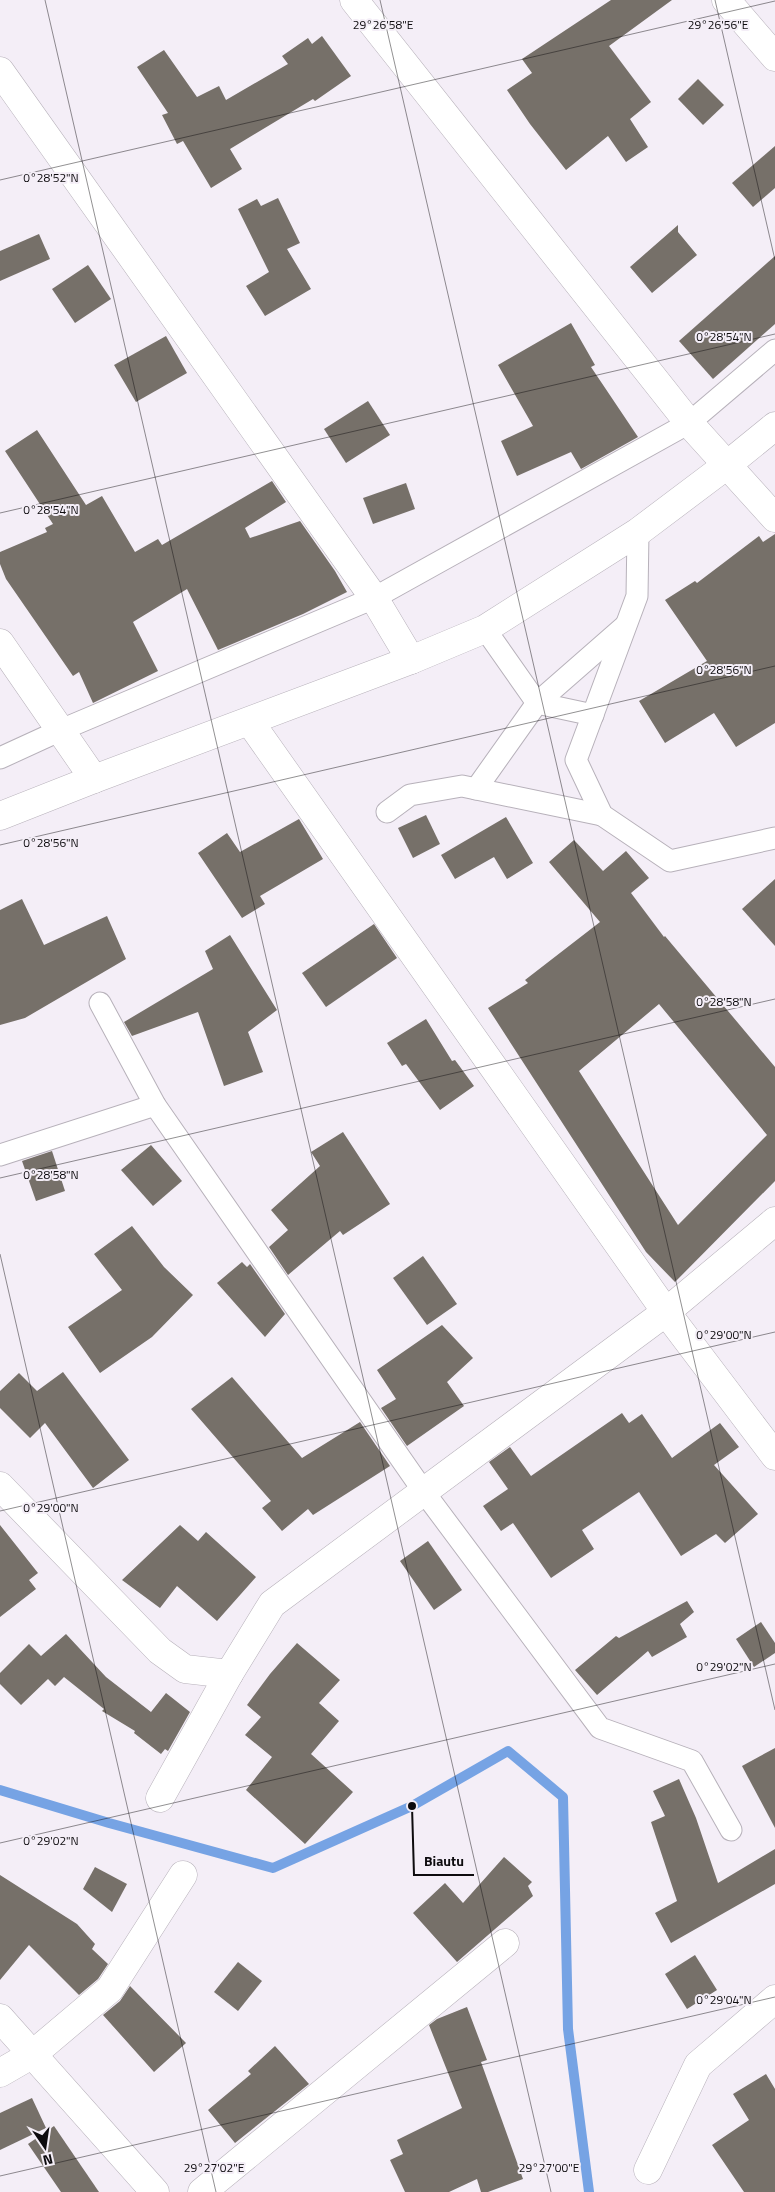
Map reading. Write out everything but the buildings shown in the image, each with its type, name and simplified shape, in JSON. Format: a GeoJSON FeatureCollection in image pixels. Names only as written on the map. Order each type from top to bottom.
{"type":"FeatureCollection","features":[{"type":"Feature","properties":{"kind":"main road"},"geometry":{"type":"LineString","coordinates":[[354,0],[689,423],[775,518]]}},
{"type":"Feature","properties":{"kind":"main road"},"geometry":{"type":"LineString","coordinates":[[726,0],[775,57]]}},
{"type":"Feature","properties":{"kind":"main road"},"geometry":{"type":"LineString","coordinates":[[0,71],[374,598],[411,660]]}},
{"type":"Feature","properties":{"kind":"main road"},"geometry":{"type":"LineString","coordinates":[[0,816],[411,660],[485,629],[638,532],[775,426]]}},
{"type":"Feature","properties":{"kind":"main road"},"geometry":{"type":"LineString","coordinates":[[0,643],[94,779]]}},
{"type":"Feature","properties":{"kind":"main road"},"geometry":{"type":"LineString","coordinates":[[250,722],[666,1312],[775,1456]]}},
{"type":"Feature","properties":{"kind":"main road"},"geometry":{"type":"LineString","coordinates":[[160,1798],[229,1674],[272,1604],[666,1312],[775,1222]]}},
{"type":"Feature","properties":{"kind":"main road"},"geometry":{"type":"LineString","coordinates":[[0,1486],[160,1651],[185,1669],[229,1674]]}},
{"type":"Feature","properties":{"kind":"main road"},"geometry":{"type":"LineString","coordinates":[[0,2073],[32,2054],[110,1989],[183,1874]]}},
{"type":"Feature","properties":{"kind":"main road"},"geometry":{"type":"LineString","coordinates":[[202,2192],[505,1943]]}},
{"type":"Feature","properties":{"kind":"main road"},"geometry":{"type":"LineString","coordinates":[[648,2170],[698,2065],[775,1999]]}},
{"type":"Feature","properties":{"kind":"main road"},"geometry":{"type":"LineString","coordinates":[[0,2018],[155,2192]]}},
{"type":"Feature","properties":{"kind":"lane"},"geometry":{"type":"LineString","coordinates":[[0,758],[61,730],[374,598],[689,423],[775,350]]}},
{"type":"Feature","properties":{"kind":"lane"},"geometry":{"type":"LineString","coordinates":[[602,815],[576,760],[637,596],[638,532]]}},
{"type":"Feature","properties":{"kind":"lane"},"geometry":{"type":"LineString","coordinates":[[476,789],[537,703],[627,624]]}},
{"type":"Feature","properties":{"kind":"lane"},"geometry":{"type":"LineString","coordinates":[[485,629],[537,703],[593,716]]}},
{"type":"Feature","properties":{"kind":"lane"},"geometry":{"type":"LineString","coordinates":[[387,812],[410,795],[462,786],[602,815],[670,861],[774,835]]}},
{"type":"Feature","properties":{"kind":"lane"},"geometry":{"type":"LineString","coordinates":[[100,1003],[155,1105],[424,1492],[600,1728],[692,1761],[731,1830]]}},
{"type":"Feature","properties":{"kind":"lane"},"geometry":{"type":"LineString","coordinates":[[0,1155],[155,1105]]}},
{"type":"Feature","properties":{"kind":"waterway"},"geometry":{"type":"LineString","coordinates":[[0,1790],[109,1823],[273,1868],[412,1806],[508,1751],[563,1797],[568,2029],[589,2192]]}},
{"type":"Feature","properties":{"kind":"place","name":"Biautu"},"geometry":{"type":"Point","coordinates":[412,1806]}}]}
